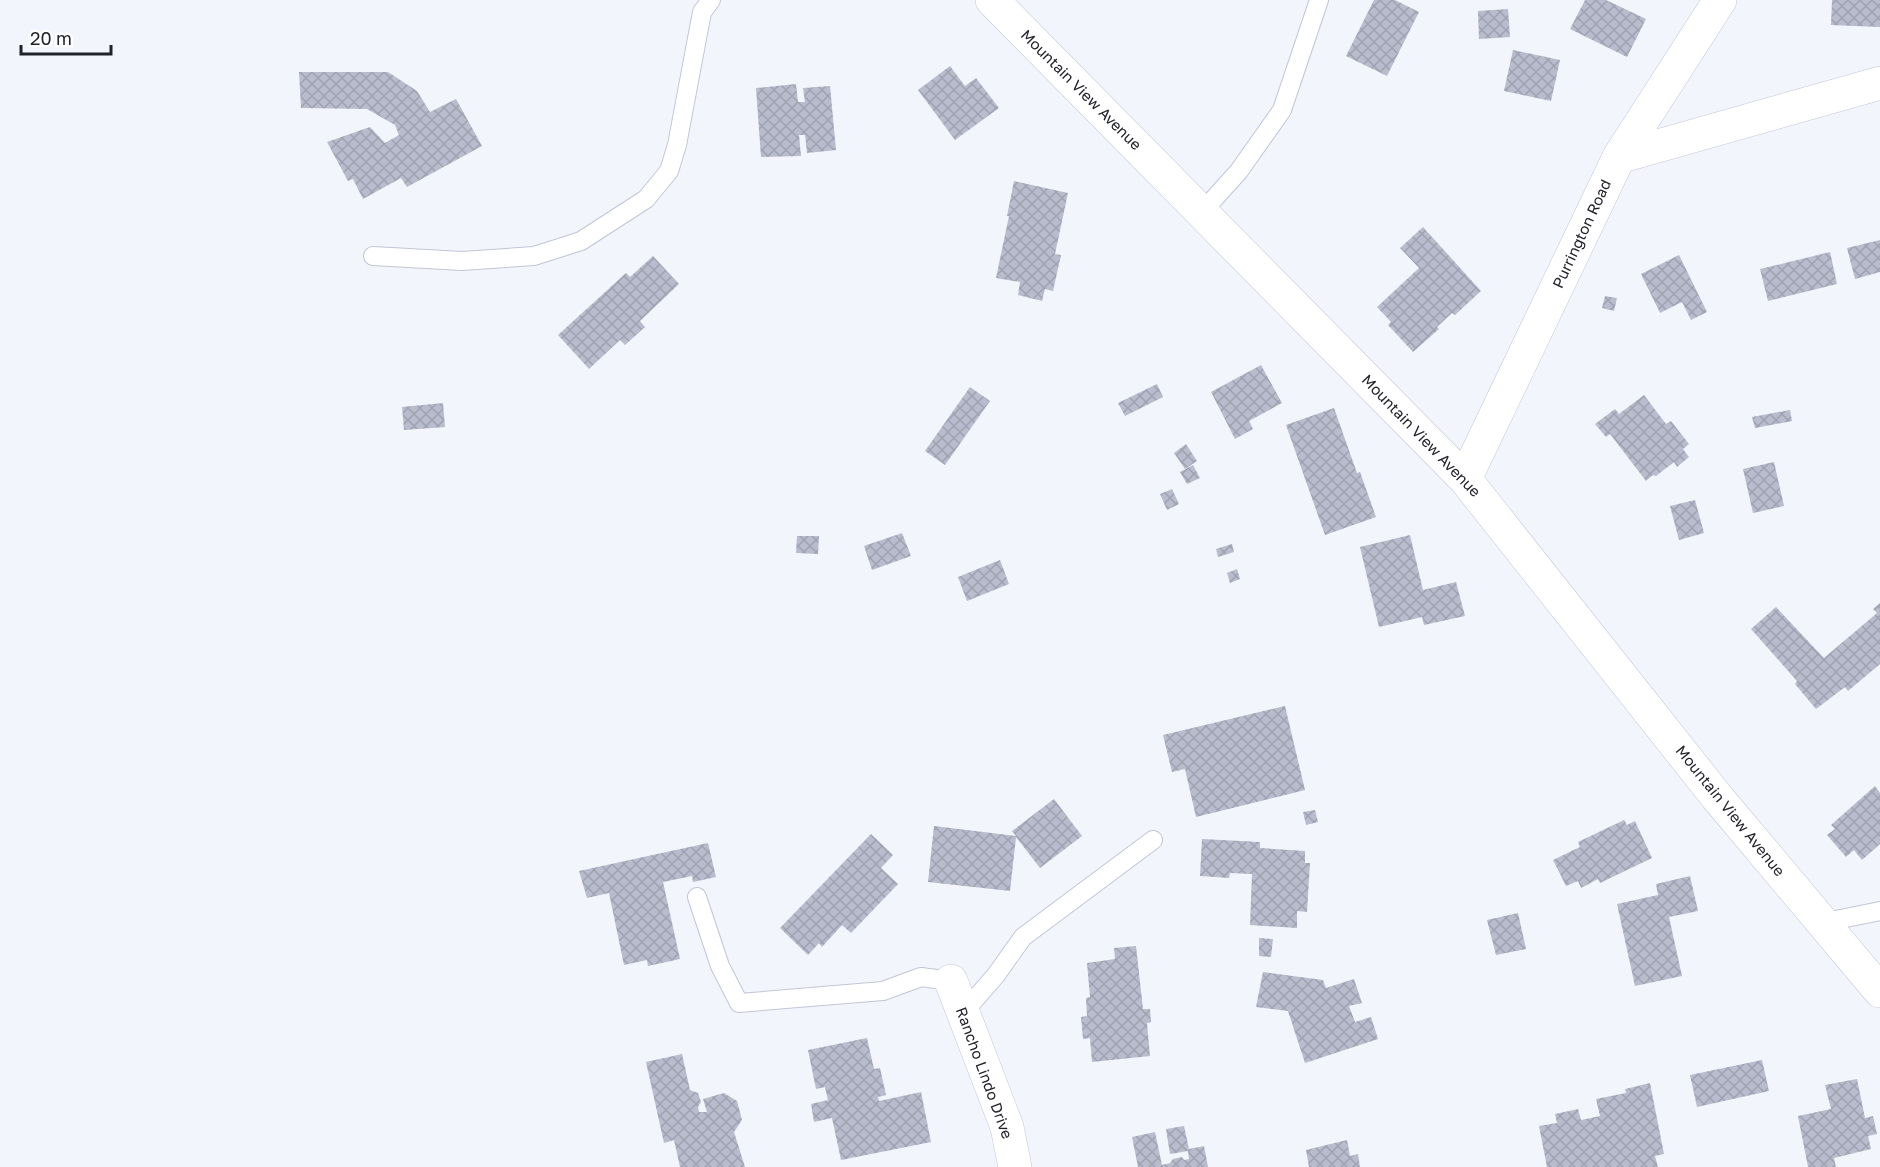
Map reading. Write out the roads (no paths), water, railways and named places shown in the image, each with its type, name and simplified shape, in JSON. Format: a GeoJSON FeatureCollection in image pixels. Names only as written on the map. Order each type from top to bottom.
{"type":"FeatureCollection","features":[{"type":"Feature","properties":{"kind":"street","name":"Mountain View Avenue"},"geometry":{"type":"LineString","coordinates":[[992,0],[1465,479],[1717,797],[1880,991]]}},
{"type":"Feature","properties":{"kind":"street","name":"Purrington Road"},"geometry":{"type":"LineString","coordinates":[[1465,479],[1619,157],[1720,0]]}},
{"type":"Feature","properties":{"kind":"street"},"geometry":{"type":"LineString","coordinates":[[1619,157],[1880,82]]}},
{"type":"Feature","properties":{"kind":"street","name":"Rancho Lindo Drive"},"geometry":{"type":"LineString","coordinates":[[951,981],[1007,1127],[1015,1167]]}},
{"type":"Feature","properties":{"kind":"lane"},"geometry":{"type":"LineString","coordinates":[[373,256],[462,261],[534,256],[580,241],[646,199],[669,171],[677,145],[702,12],[711,0]]}},
{"type":"Feature","properties":{"kind":"lane"},"geometry":{"type":"LineString","coordinates":[[1202,212],[1239,171],[1282,110],[1319,0]]}},
{"type":"Feature","properties":{"kind":"lane"},"geometry":{"type":"LineString","coordinates":[[963,1013],[996,975],[1023,937],[1153,840]]}},
{"type":"Feature","properties":{"kind":"lane"},"geometry":{"type":"LineString","coordinates":[[697,897],[720,966],[739,1003],[883,991],[921,977],[951,981]]}},
{"type":"Feature","properties":{"kind":"lane"},"geometry":{"type":"LineString","coordinates":[[1821,923],[1880,911]]}}]}
